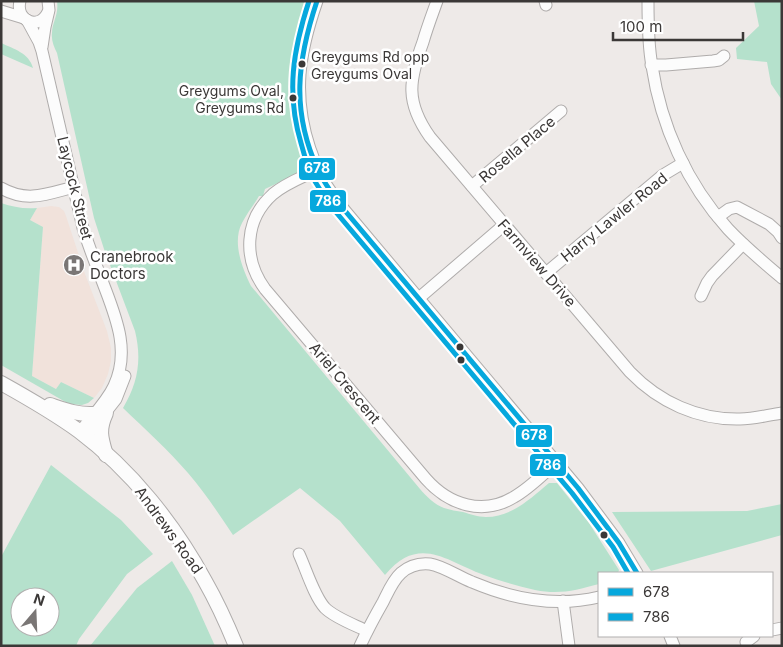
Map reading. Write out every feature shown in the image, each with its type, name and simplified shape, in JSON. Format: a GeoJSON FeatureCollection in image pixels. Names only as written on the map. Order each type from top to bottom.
{"type":"FeatureCollection","features":[{"type":"Feature","properties":{"kind":"main road","name":"Andrews Road"},"geometry":{"type":"LineString","coordinates":[[1,383],[30,399],[83,434],[144,493],[180,541],[205,580],[236,646]]}},
{"type":"Feature","properties":{"kind":"main road"},"geometry":{"type":"LineString","coordinates":[[30,399],[73,413],[83,415],[100,413],[102,422],[100,432],[106,455]]}},
{"type":"Feature","properties":{"kind":"street","name":"Laycock Street"},"geometry":{"type":"LineString","coordinates":[[20,1],[19,9],[21,14],[40,42],[83,228],[92,257],[118,322],[122,350],[120,368],[100,413],[83,434]]}},
{"type":"Feature","properties":{"kind":"street"},"geometry":{"type":"LineString","coordinates":[[317,1],[302,50],[299,88],[306,135],[318,170],[341,206],[557,462],[596,512],[636,572]]}},
{"type":"Feature","properties":{"kind":"street","name":"Farmview Drive"},"geometry":{"type":"LineString","coordinates":[[437,1],[413,73],[412,97],[417,114],[426,132],[630,372],[647,388],[665,400],[694,413],[728,419],[750,419],[782,413]]}},
{"type":"Feature","properties":{"kind":"street"},"geometry":{"type":"LineString","coordinates":[[648,1],[648,26],[652,65],[658,95],[667,127],[683,162],[718,217],[742,244],[782,278]]}},
{"type":"Feature","properties":{"kind":"street","name":"Laycock Street"},"geometry":{"type":"LineString","coordinates":[[42,51],[48,7]]}},
{"type":"Feature","properties":{"kind":"street"},"geometry":{"type":"LineString","coordinates":[[1,11],[31,22],[38,22],[44,18],[48,7]]}},
{"type":"Feature","properties":{"kind":"street"},"geometry":{"type":"LineString","coordinates":[[652,65],[712,61],[719,60],[724,56]]}},
{"type":"Feature","properties":{"kind":"street","name":"Rosella Place"},"geometry":{"type":"LineString","coordinates":[[472,186],[562,112]]}},
{"type":"Feature","properties":{"kind":"street","name":"Harry Lawler Road"},"geometry":{"type":"LineString","coordinates":[[546,273],[663,176],[683,162]]}},
{"type":"Feature","properties":{"kind":"street","name":"Ariel Crescent"},"geometry":{"type":"LineString","coordinates":[[318,170],[278,190],[267,200],[256,217],[250,235],[250,251],[255,272],[265,289],[426,480],[446,497],[463,504],[476,506],[490,506],[503,503],[521,493],[557,462]]}},
{"type":"Feature","properties":{"kind":"street"},"geometry":{"type":"LineString","coordinates":[[1,188],[13,194],[32,197],[74,187]]}},
{"type":"Feature","properties":{"kind":"street"},"geometry":{"type":"LineString","coordinates":[[718,217],[732,207],[737,207],[770,224],[782,238]]}},
{"type":"Feature","properties":{"kind":"street"},"geometry":{"type":"LineString","coordinates":[[418,298],[504,225]]}},
{"type":"Feature","properties":{"kind":"street"},"geometry":{"type":"LineString","coordinates":[[701,296],[712,276],[742,244]]}},
{"type":"Feature","properties":{"kind":"street"},"geometry":{"type":"LineString","coordinates":[[299,554],[316,593],[324,606],[334,614],[367,631]]}},
{"type":"Feature","properties":{"kind":"street"},"geometry":{"type":"LineString","coordinates":[[360,646],[399,575],[411,567],[422,564],[438,566],[472,582],[506,594],[563,602],[598,596]]}},
{"type":"Feature","properties":{"kind":"street"},"geometry":{"type":"LineString","coordinates":[[563,602],[569,646]]}},
{"type":"Feature","properties":{"kind":"shaded area"},"geometry":{"type":"Polygon","coordinates":[[[59,207],[64,211],[107,331],[111,348],[108,374],[102,388],[94,398],[61,382],[56,389],[32,376],[43,227],[30,220],[37,208],[59,207]]]}},
{"type":"Feature","properties":{"kind":"green space"},"geometry":{"type":"Polygon","coordinates":[[[57,1],[312,1],[290,60],[288,100],[300,149],[303,153],[305,167],[297,171],[297,174],[265,189],[263,196],[259,196],[242,223],[238,238],[239,255],[251,286],[420,489],[434,503],[444,508],[477,516],[495,516],[520,506],[549,483],[557,483],[589,523],[619,570],[618,572],[598,572],[598,584],[560,592],[544,591],[484,575],[433,554],[421,553],[409,556],[397,563],[385,575],[340,521],[300,488],[233,535],[188,473],[123,408],[132,389],[137,371],[137,342],[135,331],[94,218],[57,53],[52,41],[52,29],[57,10],[57,1]]]}},
{"type":"Feature","properties":{"kind":"green space"},"geometry":{"type":"Polygon","coordinates":[[[754,1],[781,1],[782,100],[771,84],[767,62],[737,59],[736,48],[759,26],[754,1]]]}},
{"type":"Feature","properties":{"kind":"green space"},"geometry":{"type":"Polygon","coordinates":[[[1,43],[25,55],[33,68],[1,54],[1,43]]]}},
{"type":"Feature","properties":{"kind":"green space"},"geometry":{"type":"Polygon","coordinates":[[[1,203],[10,206],[37,208],[30,220],[43,227],[32,376],[56,389],[61,382],[94,398],[88,403],[82,405],[69,404],[1,365],[1,203]]]}},
{"type":"Feature","properties":{"kind":"green space"},"geometry":{"type":"Polygon","coordinates":[[[51,465],[121,520],[153,554],[127,574],[79,639],[76,646],[1,646],[1,557],[51,465]]]}},
{"type":"Feature","properties":{"kind":"green space"},"geometry":{"type":"Polygon","coordinates":[[[782,504],[782,535],[651,571],[612,512],[747,511],[782,504]]]}},
{"type":"Feature","properties":{"kind":"green space"},"geometry":{"type":"Polygon","coordinates":[[[172,561],[192,595],[215,646],[90,646],[137,588],[172,561]]]}},
{"type":"Feature","properties":{"kind":"transit line","name":"786"},"geometry":{"type":"LineString","coordinates":[[309,1],[295,54],[293,89],[296,125],[314,180],[335,211],[572,493],[613,547],[627,572]]}},
{"type":"Feature","properties":{"kind":"transit line","name":"678"},"geometry":{"type":"LineString","coordinates":[[317,1],[305,44],[300,86],[304,127],[309,148],[323,180],[341,206],[578,488],[619,543],[636,572]]}},
{"type":"Feature","properties":{"kind":"place","name":"Greygums Rd opp Greygums Oval"},"geometry":{"type":"Point","coordinates":[302,64]}},
{"type":"Feature","properties":{"kind":"place","name":"Greygums Oval, Greygums Rd"},"geometry":{"type":"Point","coordinates":[293,98]}},
{"type":"Feature","properties":{"kind":"place","name":"Cranebrook Doctors"},"geometry":{"type":"Point","coordinates":[74,265]}}]}
